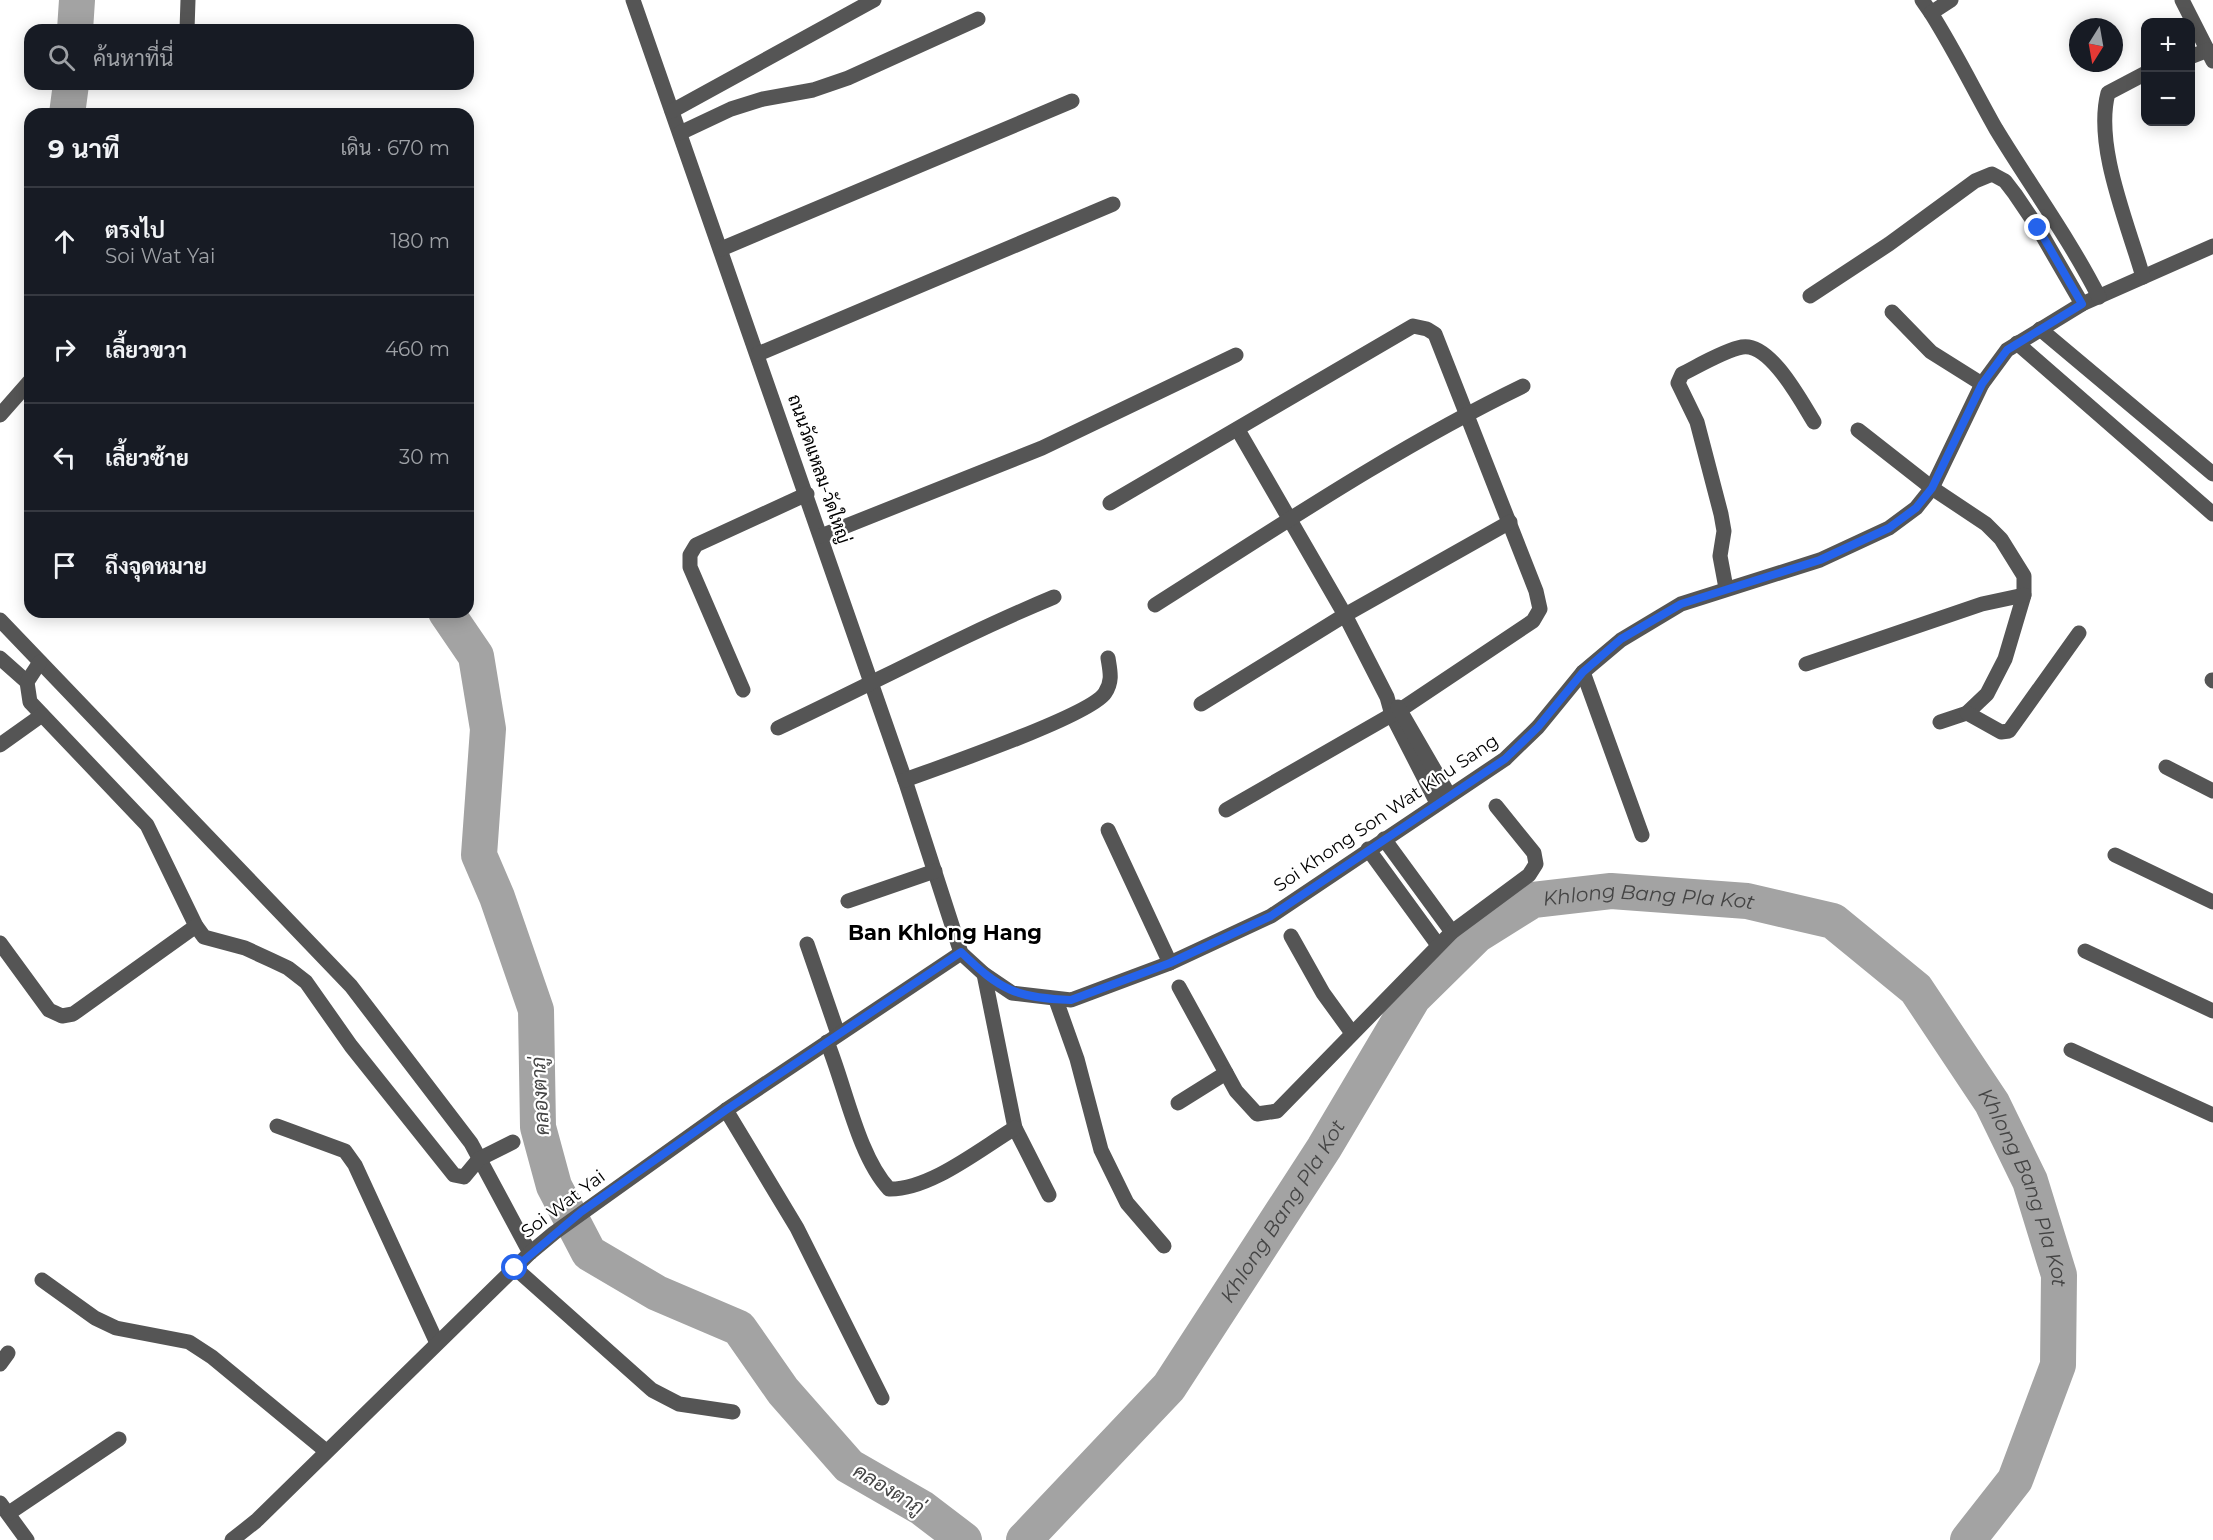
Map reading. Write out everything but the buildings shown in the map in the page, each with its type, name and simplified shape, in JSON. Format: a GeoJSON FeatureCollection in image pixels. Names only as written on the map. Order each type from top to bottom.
{"type":"FeatureCollection","features":[{"type":"Feature","properties":{"kind":"street"},"geometry":{"type":"LineString","coordinates":[[187,24],[188,0]]}},
{"type":"Feature","properties":{"kind":"street","name":"ถนนวัดแหลม-วัดใหญ่"},"geometry":{"type":"LineString","coordinates":[[633,0],[807,494],[961,952]]}},
{"type":"Feature","properties":{"kind":"street"},"geometry":{"type":"LineString","coordinates":[[672,111],[874,0]]}},
{"type":"Feature","properties":{"kind":"street"},"geometry":{"type":"LineString","coordinates":[[1922,0],[1995,127],[2080,259],[2099,297]]}},
{"type":"Feature","properties":{"kind":"street"},"geometry":{"type":"LineString","coordinates":[[1931,13],[1951,0]]}},
{"type":"Feature","properties":{"kind":"street"},"geometry":{"type":"LineString","coordinates":[[2182,0],[2211,56],[2195,57]]}},
{"type":"Feature","properties":{"kind":"street"},"geometry":{"type":"LineString","coordinates":[[680,133],[742,106],[813,90],[848,78],[978,19]]}},
{"type":"Feature","properties":{"kind":"street"},"geometry":{"type":"LineString","coordinates":[[2141,75],[2108,93],[2103,116],[2104,143],[2143,277]]}},
{"type":"Feature","properties":{"kind":"street"},"geometry":{"type":"LineString","coordinates":[[721,249],[1072,101]]}},
{"type":"Feature","properties":{"kind":"street"},"geometry":{"type":"LineString","coordinates":[[1810,296],[1889,244],[1975,181],[1992,174],[2005,181],[2015,194],[2038,228],[2082,304]]}},
{"type":"Feature","properties":{"kind":"street"},"geometry":{"type":"LineString","coordinates":[[758,354],[1113,204]]}},
{"type":"Feature","properties":{"kind":"street","name":"Soi Khong Son Wat Khu Sang"},"geometry":{"type":"LineString","coordinates":[[961,952],[984,974],[1012,993],[1071,1000],[1170,963],[1271,916],[1505,759],[1538,727],[1583,672],[1621,639],[1681,604],[1820,560],[1889,528],[1916,508],[1932,488],[1982,384],[2007,350],[2082,304],[2213,246]]}},
{"type":"Feature","properties":{"kind":"street"},"geometry":{"type":"LineString","coordinates":[[1892,312],[1931,352],[1982,384]]}},
{"type":"Feature","properties":{"kind":"street"},"geometry":{"type":"LineString","coordinates":[[1110,503],[1413,326],[1427,329],[1435,334],[1510,522],[1536,591],[1540,609],[1533,621],[1396,712],[1226,810]]}},
{"type":"Feature","properties":{"kind":"street"},"geometry":{"type":"LineString","coordinates":[[2040,329],[2213,474]]}},
{"type":"Feature","properties":{"kind":"street"},"geometry":{"type":"LineString","coordinates":[[2017,343],[2213,514]]}},
{"type":"Feature","properties":{"kind":"street"},"geometry":{"type":"LineString","coordinates":[[1726,588],[1720,556],[1724,531],[1721,514],[1697,422],[1678,383],[1682,374],[1742,347],[1754,347],[1765,354],[1786,379],[1814,422]]}},
{"type":"Feature","properties":{"kind":"street"},"geometry":{"type":"LineString","coordinates":[[821,536],[1042,448],[1236,355]]}},
{"type":"Feature","properties":{"kind":"street"},"geometry":{"type":"LineString","coordinates":[[1155,605],[1290,520],[1468,413],[1523,386]]}},
{"type":"Feature","properties":{"kind":"street"},"geometry":{"type":"LineString","coordinates":[[0,415],[24,388]]}},
{"type":"Feature","properties":{"kind":"street"},"geometry":{"type":"LineString","coordinates":[[1238,430],[1345,615],[1443,799]]}},
{"type":"Feature","properties":{"kind":"street"},"geometry":{"type":"LineString","coordinates":[[1858,430],[1932,488],[1986,524],[2001,539],[2024,576],[2024,595],[2006,659],[1987,694],[1967,713],[1940,723]]}},
{"type":"Feature","properties":{"kind":"street"},"geometry":{"type":"LineString","coordinates":[[743,690],[690,567],[690,555],[696,545],[807,494]]}},
{"type":"Feature","properties":{"kind":"street"},"geometry":{"type":"LineString","coordinates":[[1200,704],[1345,615],[1510,522]]}},
{"type":"Feature","properties":{"kind":"street"},"geometry":{"type":"LineString","coordinates":[[1806,664],[1982,604],[2024,595]]}},
{"type":"Feature","properties":{"kind":"street"},"geometry":{"type":"LineString","coordinates":[[778,728],[872,684],[990,624],[1054,597]]}},
{"type":"Feature","properties":{"kind":"street"},"geometry":{"type":"LineString","coordinates":[[0,620],[351,986],[471,1143],[530,1253]]}},
{"type":"Feature","properties":{"kind":"street"},"geometry":{"type":"LineString","coordinates":[[1967,713],[2001,732],[2009,731],[2079,633]]}},
{"type":"Feature","properties":{"kind":"street"},"geometry":{"type":"LineString","coordinates":[[0,658],[27,682],[30,702],[147,825],[196,926],[204,937],[245,948],[280,964],[306,982],[351,1046],[453,1175],[464,1177],[480,1159],[513,1142]]}},
{"type":"Feature","properties":{"kind":"street"},"geometry":{"type":"LineString","coordinates":[[905,780],[1073,715],[1104,696],[1112,681],[1108,658]]}},
{"type":"Feature","properties":{"kind":"street"},"geometry":{"type":"LineString","coordinates":[[27,682],[40,662]]}},
{"type":"Feature","properties":{"kind":"street"},"geometry":{"type":"LineString","coordinates":[[1583,672],[1642,835]]}},
{"type":"Feature","properties":{"kind":"street"},"geometry":{"type":"LineString","coordinates":[[0,745],[42,715]]}},
{"type":"Feature","properties":{"kind":"street"},"geometry":{"type":"LineString","coordinates":[[2166,767],[2213,791]]}},
{"type":"Feature","properties":{"kind":"street"},"geometry":{"type":"LineString","coordinates":[[1179,987],[1236,1091],[1257,1114],[1276,1111],[1438,945],[1529,875],[1536,864],[1534,853],[1496,806]]}},
{"type":"Feature","properties":{"kind":"street"},"geometry":{"type":"LineString","coordinates":[[1108,830],[1170,963]]}},
{"type":"Feature","properties":{"kind":"street"},"geometry":{"type":"LineString","coordinates":[[1384,839],[1452,932]]}},
{"type":"Feature","properties":{"kind":"street"},"geometry":{"type":"LineString","coordinates":[[1368,849],[1438,945]]}},
{"type":"Feature","properties":{"kind":"street"},"geometry":{"type":"LineString","coordinates":[[2115,855],[2213,902]]}},
{"type":"Feature","properties":{"kind":"street"},"geometry":{"type":"LineString","coordinates":[[848,901],[935,871]]}},
{"type":"Feature","properties":{"kind":"street"},"geometry":{"type":"LineString","coordinates":[[0,943],[49,1011],[62,1016],[73,1014],[196,926]]}},
{"type":"Feature","properties":{"kind":"street"},"geometry":{"type":"LineString","coordinates":[[1291,936],[1323,993],[1352,1033]]}},
{"type":"Feature","properties":{"kind":"street"},"geometry":{"type":"LineString","coordinates":[[807,944],[840,1072],[859,1134],[881,1181],[889,1189],[902,1189],[940,1175],[1015,1128]]}},
{"type":"Feature","properties":{"kind":"street"},"geometry":{"type":"LineString","coordinates":[[2085,951],[2213,1011]]}},
{"type":"Feature","properties":{"kind":"street","name":"Soi Wat Yai"},"geometry":{"type":"LineString","coordinates":[[235,1539],[530,1253],[554,1233],[726,1110],[961,952]]}},
{"type":"Feature","properties":{"kind":"street"},"geometry":{"type":"LineString","coordinates":[[984,974],[1015,1128],[1049,1195]]}},
{"type":"Feature","properties":{"kind":"street"},"geometry":{"type":"LineString","coordinates":[[1056,1000],[1077,1059],[1101,1150],[1127,1203],[1164,1246]]}},
{"type":"Feature","properties":{"kind":"street"},"geometry":{"type":"LineString","coordinates":[[2071,1050],[2213,1115]]}},
{"type":"Feature","properties":{"kind":"street"},"geometry":{"type":"LineString","coordinates":[[1178,1103],[1227,1073]]}},
{"type":"Feature","properties":{"kind":"street"},"geometry":{"type":"LineString","coordinates":[[726,1110],[797,1228],[882,1398]]}},
{"type":"Feature","properties":{"kind":"street"},"geometry":{"type":"LineString","coordinates":[[277,1126],[345,1151],[355,1165],[437,1343]]}},
{"type":"Feature","properties":{"kind":"street"},"geometry":{"type":"LineString","coordinates":[[515,1268],[652,1390],[679,1404],[733,1412]]}},
{"type":"Feature","properties":{"kind":"street"},"geometry":{"type":"LineString","coordinates":[[42,1280],[95,1318],[116,1328],[189,1342],[212,1357],[326,1451]]}},
{"type":"Feature","properties":{"kind":"street"},"geometry":{"type":"LineString","coordinates":[[27,1540],[4,1508],[118,1439]]}},
{"type":"Feature","properties":{"kind":"waterway","name":"คลองตาภู่"},"geometry":{"type":"LineString","coordinates":[[75,24],[77,0]]}},
{"type":"Feature","properties":{"kind":"waterway","name":"คลองตาภู่"},"geometry":{"type":"LineString","coordinates":[[68,108],[70,90]]}},
{"type":"Feature","properties":{"kind":"waterway","name":"คลองตาภู่"},"geometry":{"type":"LineString","coordinates":[[450,618],[476,656],[488,729],[479,855],[497,897],[536,1010],[538,1127],[554,1186],[589,1253],[657,1293],[739,1328],[783,1391],[849,1466],[922,1508],[964,1540]]}},
{"type":"Feature","properties":{"kind":"waterway","name":"Khlong Bang Pla Kot"},"geometry":{"type":"LineString","coordinates":[[1024,1540],[1169,1387],[1324,1148],[1413,998],[1477,935],[1533,900],[1611,891],[1747,901],[1833,921],[1916,989],[1992,1103],[2030,1181],[2059,1275],[2058,1365],[2015,1480],[1968,1540]]}},
{"type":"Feature","properties":{"kind":"district","name":"Ban Khlong Hang"},"geometry":{"type":"Point","coordinates":[945,933]}},
{"type":"Feature","properties":{"kind":"route"},"geometry":{"type":"LineString","coordinates":[[515,1268],[581,1212],[726,1110],[961,952],[984,974],[1012,993],[1056,1000],[1071,1000],[1170,963],[1271,916],[1505,759],[1538,727],[1583,672],[1621,639],[1681,604],[1820,560],[1889,528],[1916,508],[1932,488],[1982,384],[2007,350],[2082,304],[2038,228]]}}]}
